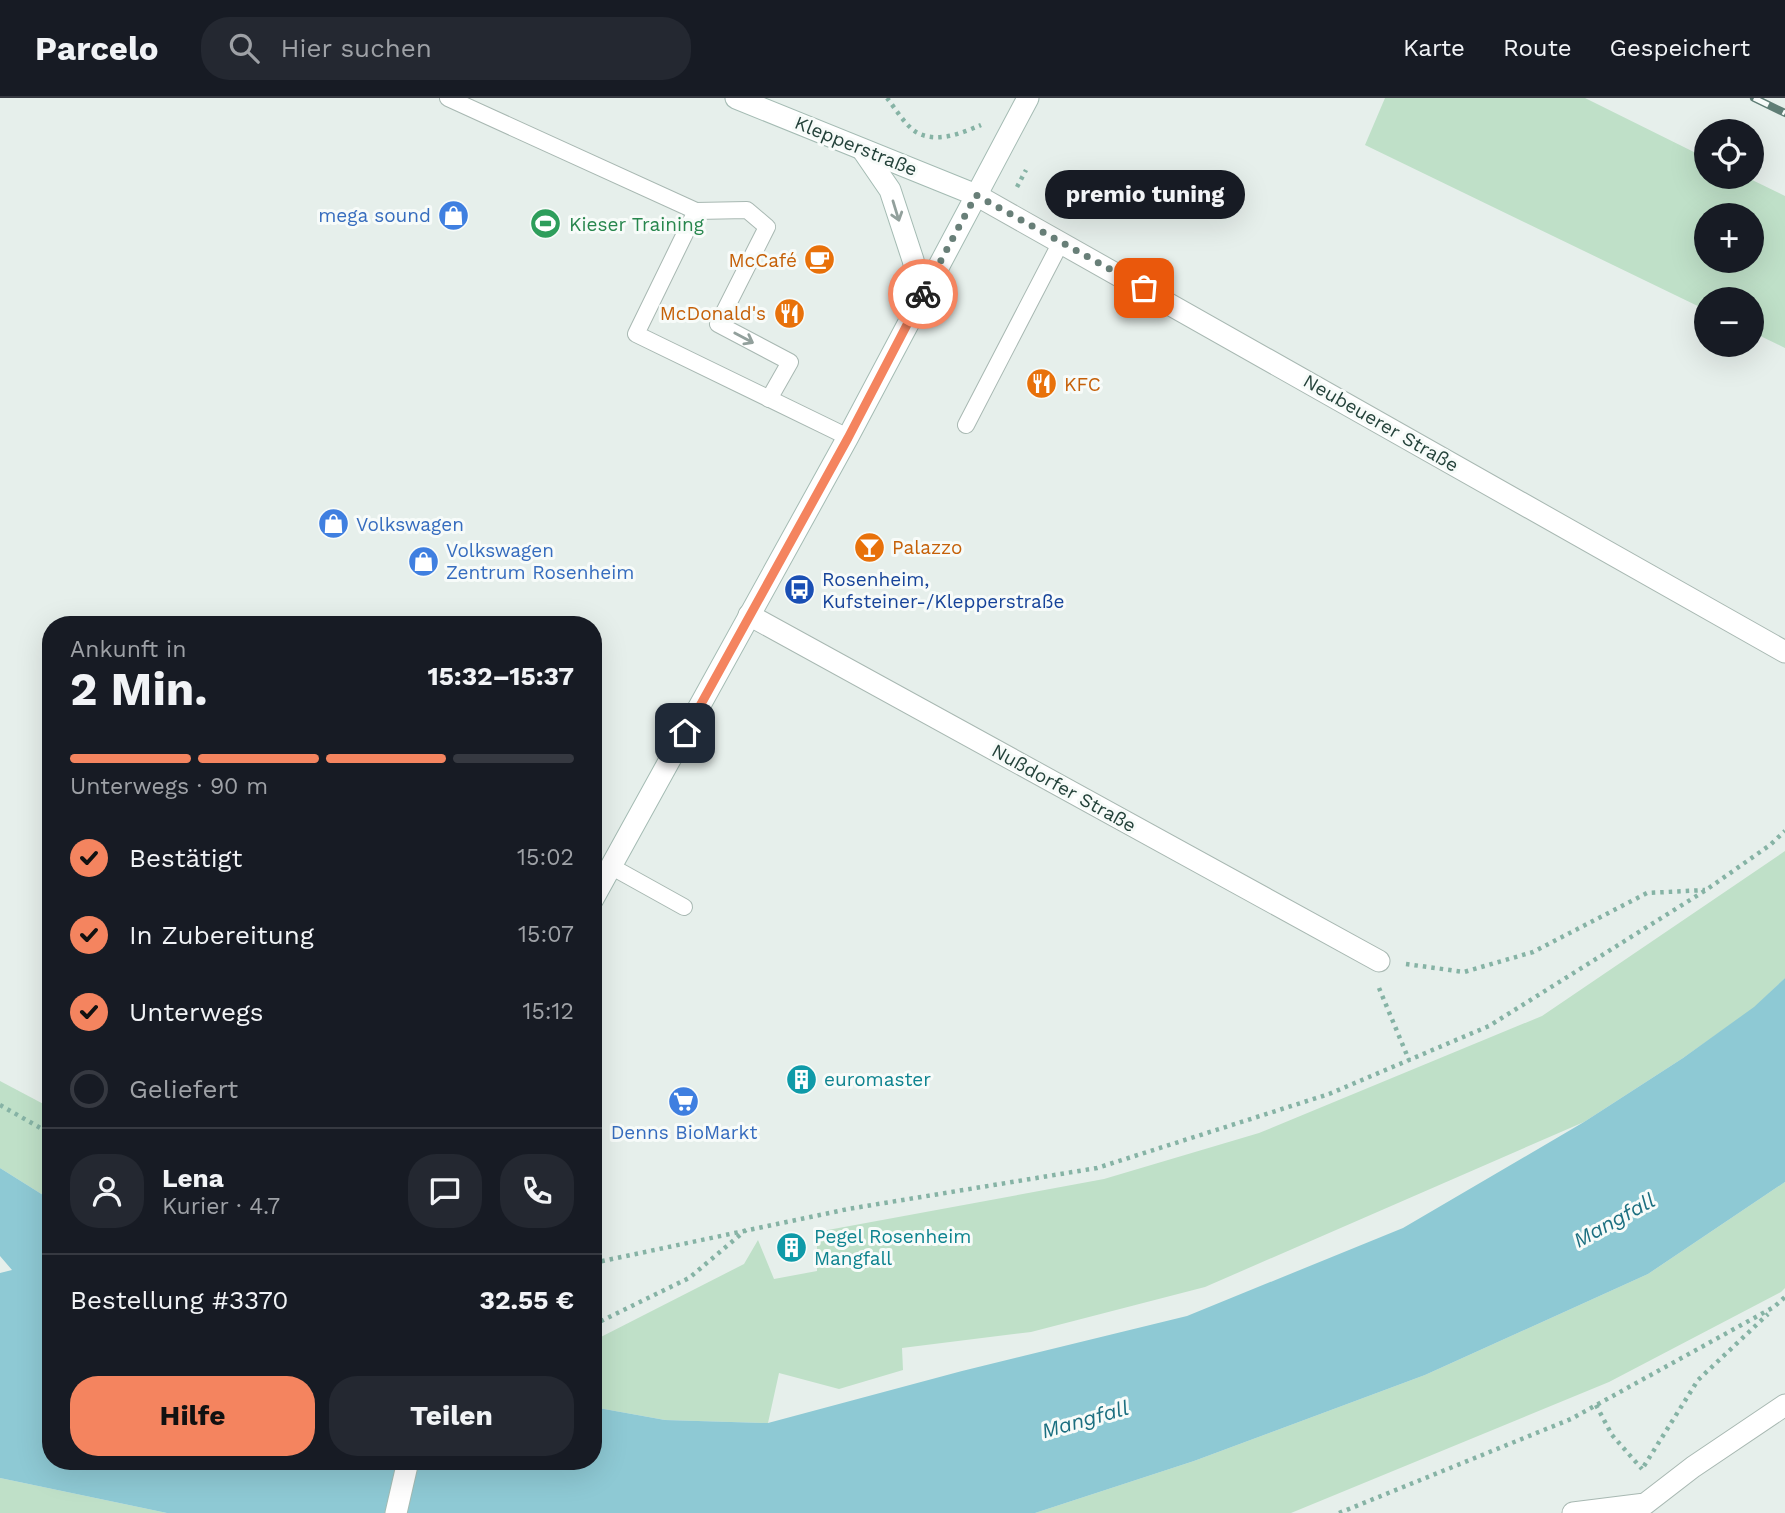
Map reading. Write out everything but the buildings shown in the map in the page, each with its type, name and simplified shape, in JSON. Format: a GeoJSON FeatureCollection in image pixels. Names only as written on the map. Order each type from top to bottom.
{"type":"FeatureCollection","features":[{"type":"Feature","properties":{"kind":"street","name":"Klepperstraße"},"geometry":{"type":"LineString","coordinates":[[736,98],[864,152],[976,195]]}},
{"type":"Feature","properties":{"kind":"street"},"geometry":{"type":"LineString","coordinates":[[602,884],[848,438],[1028,98]]}},
{"type":"Feature","properties":{"kind":"street"},"geometry":{"type":"LineString","coordinates":[[864,152],[890,190],[914,260],[922,296]]}},
{"type":"Feature","properties":{"kind":"street","name":"Neubeuerer Straße"},"geometry":{"type":"LineString","coordinates":[[976,195],[1785,652]]}},
{"type":"Feature","properties":{"kind":"street","name":"Nußdorfer Straße"},"geometry":{"type":"LineString","coordinates":[[750,615],[1378,961]]}},
{"type":"Feature","properties":{"kind":"street"},"geometry":{"type":"LineString","coordinates":[[1573,1513],[1644,1509],[1693,1467],[1785,1405]]}},
{"type":"Feature","properties":{"kind":"street"},"geometry":{"type":"LineString","coordinates":[[396,1513],[406,1470]]}},
{"type":"Feature","properties":{"kind":"lane"},"geometry":{"type":"LineString","coordinates":[[448,98],[696,211],[747,210],[767,226],[718,324],[790,362],[769,399]]}},
{"type":"Feature","properties":{"kind":"lane"},"geometry":{"type":"LineString","coordinates":[[696,211],[636,334],[848,438]]}},
{"type":"Feature","properties":{"kind":"lane"},"geometry":{"type":"LineString","coordinates":[[965,425],[1061,242]]}},
{"type":"Feature","properties":{"kind":"lane"},"geometry":{"type":"LineString","coordinates":[[612,867],[684,907]]}},
{"type":"Feature","properties":{"kind":"path"},"geometry":{"type":"LineString","coordinates":[[887,98],[915,132],[930,137],[957,135],[982,125]]}},
{"type":"Feature","properties":{"kind":"path"},"geometry":{"type":"LineString","coordinates":[[602,1261],[848,1209],[1097,1168],[1329,1094],[1489,1026],[1706,890],[1770,845],[1785,831]]}},
{"type":"Feature","properties":{"kind":"path"},"geometry":{"type":"LineString","coordinates":[[1409,1060],[1379,992],[1378,961],[1464,972],[1533,952],[1647,893],[1706,890]]}},
{"type":"Feature","properties":{"kind":"path"},"geometry":{"type":"LineString","coordinates":[[0,1105],[42,1129]]}},
{"type":"Feature","properties":{"kind":"path"},"geometry":{"type":"LineString","coordinates":[[602,1321],[689,1278],[746,1229]]}},
{"type":"Feature","properties":{"kind":"path"},"geometry":{"type":"LineString","coordinates":[[1644,1509],[1642,1469],[1698,1380],[1785,1297]]}},
{"type":"Feature","properties":{"kind":"path"},"geometry":{"type":"LineString","coordinates":[[1339,1513],[1571,1419],[1774,1307]]}},
{"type":"Feature","properties":{"kind":"path"},"geometry":{"type":"LineString","coordinates":[[1596,1405],[1612,1435],[1642,1469]]}},
{"type":"Feature","properties":{"kind":"green space"},"geometry":{"type":"Polygon","coordinates":[[[1385,98],[1585,98],[1694,152],[1694,189],[1764,189],[1764,186],[1785,196],[1785,348],[1764,338],[1764,287],[1694,287],[1694,304],[1365,145],[1385,98]]]}},
{"type":"Feature","properties":{"kind":"green space"},"geometry":{"type":"Polygon","coordinates":[[[1785,851],[1785,978],[1754,1008],[1584,1122],[1205,1287],[1031,1332],[902,1348],[903,1370],[839,1389],[779,1373],[768,1423],[665,1420],[602,1409],[602,1336],[744,1264],[758,1240],[774,1279],[817,1271],[817,1232],[1104,1179],[1259,1133],[1542,1016],[1785,851]]]}},
{"type":"Feature","properties":{"kind":"green space"},"geometry":{"type":"Polygon","coordinates":[[[0,1081],[42,1103],[42,1194],[0,1168],[0,1081]]]}},
{"type":"Feature","properties":{"kind":"green space"},"geometry":{"type":"Polygon","coordinates":[[[1785,1182],[1785,1288],[1609,1382],[1291,1513],[1035,1513],[1194,1461],[1425,1375],[1648,1274],[1785,1182]]]}},
{"type":"Feature","properties":{"kind":"green space"},"geometry":{"type":"Polygon","coordinates":[[[0,1478],[167,1513],[0,1513],[0,1478]]]}},
{"type":"Feature","properties":{"kind":"water","name":"Mangfall"},"geometry":{"type":"Polygon","coordinates":[[[1785,978],[1785,1182],[1648,1274],[1425,1375],[1194,1461],[1035,1513],[167,1513],[0,1478],[0,1273],[12,1270],[0,1256],[0,1168],[42,1194],[42,1470],[602,1470],[602,1409],[665,1420],[768,1423],[962,1371],[1187,1316],[1403,1228],[1584,1122],[1683,1058],[1754,1007],[1785,978]]]}},
{"type":"Feature","properties":{"kind":"railway"},"geometry":{"type":"LineString","coordinates":[[1754,98],[1785,113]]}},
{"type":"Feature","properties":{"kind":"way so far"},"geometry":{"type":"LineString","coordinates":[[923,294],[976,195],[1144,288]]}},
{"type":"Feature","properties":{"kind":"place","name":"mega sound"},"geometry":{"type":"Point","coordinates":[454,215]}},
{"type":"Feature","properties":{"kind":"place","name":"Kieser Training"},"geometry":{"type":"Point","coordinates":[546,224]}},
{"type":"Feature","properties":{"kind":"place","name":"McCafé"},"geometry":{"type":"Point","coordinates":[820,260]}},
{"type":"Feature","properties":{"kind":"place","name":"premio tuning"},"geometry":{"type":"Point","coordinates":[1144,288]}},
{"type":"Feature","properties":{"kind":"place","name":"McDonald's"},"geometry":{"type":"Point","coordinates":[789,313]}},
{"type":"Feature","properties":{"kind":"place","name":"KFC"},"geometry":{"type":"Point","coordinates":[1041,384]}},
{"type":"Feature","properties":{"kind":"place","name":"Volkswagen"},"geometry":{"type":"Point","coordinates":[333,524]}},
{"type":"Feature","properties":{"kind":"place","name":"Palazzo"},"geometry":{"type":"Point","coordinates":[869,547]}},
{"type":"Feature","properties":{"kind":"place","name":"Volkswagen Zentrum Rosenheim"},"geometry":{"type":"Point","coordinates":[423,561]}},
{"type":"Feature","properties":{"kind":"place","name":"Rosenheim, Kufsteiner-/Klepperstraße"},"geometry":{"type":"Point","coordinates":[799,590]}},
{"type":"Feature","properties":{"kind":"place","name":"euromaster"},"geometry":{"type":"Point","coordinates":[801,1079]}},
{"type":"Feature","properties":{"kind":"place","name":"Denns BioMarkt"},"geometry":{"type":"Point","coordinates":[684,1101]}},
{"type":"Feature","properties":{"kind":"place","name":"Pegel Rosenheim Mangfall"},"geometry":{"type":"Point","coordinates":[791,1247]}},
{"type":"Feature","properties":{"kind":"route"},"geometry":{"type":"LineString","coordinates":[[685,733],[848,438],[923,294]]}}]}
